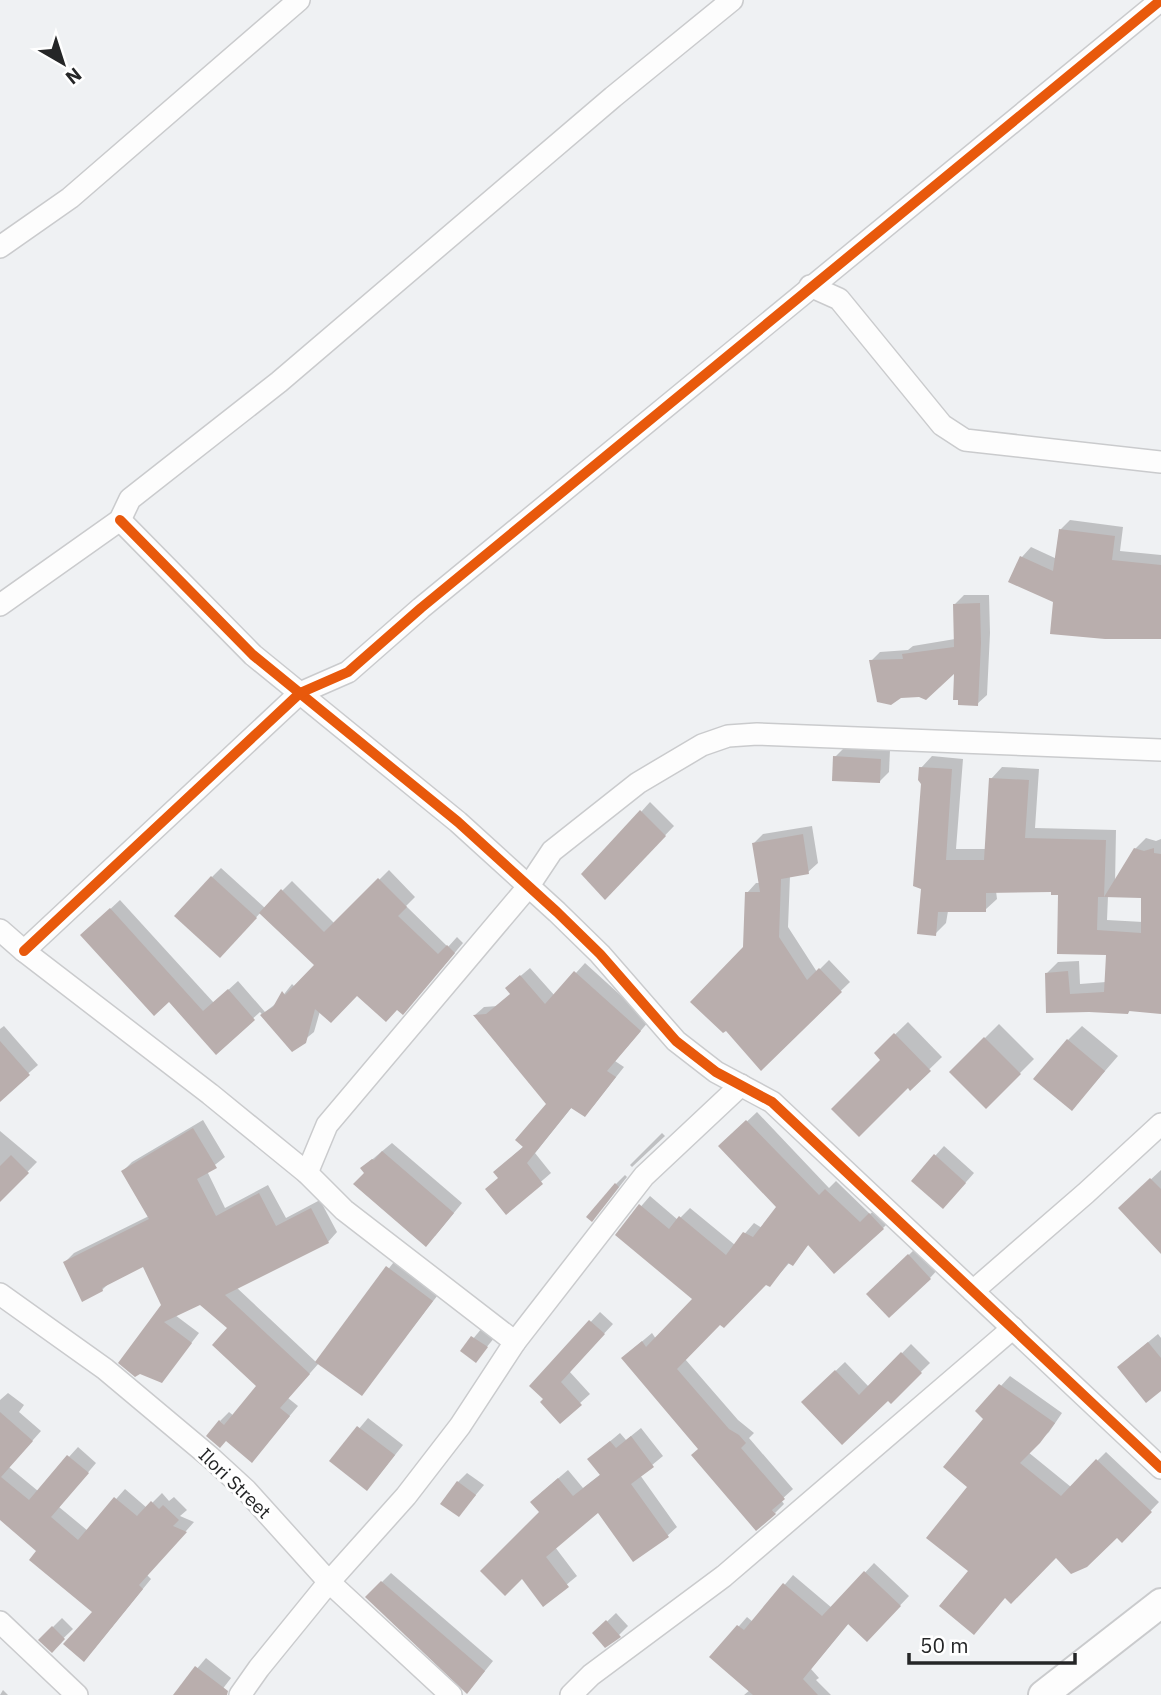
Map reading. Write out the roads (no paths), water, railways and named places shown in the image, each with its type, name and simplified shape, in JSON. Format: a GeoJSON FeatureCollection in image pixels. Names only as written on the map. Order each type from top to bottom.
{"type":"FeatureCollection","features":[{"type":"Feature","properties":{"kind":"main road"},"geometry":{"type":"LineString","coordinates":[[1044,1695],[1161,1603]]}},
{"type":"Feature","properties":{"kind":"street"},"geometry":{"type":"LineString","coordinates":[[0,247],[70,198],[299,0]]}},
{"type":"Feature","properties":{"kind":"street"},"geometry":{"type":"LineString","coordinates":[[0,605],[120,520],[130,499],[279,382],[613,97],[732,0]]}},
{"type":"Feature","properties":{"kind":"street"},"geometry":{"type":"LineString","coordinates":[[24,951],[300,693],[348,673],[421,608],[1161,0]]}},
{"type":"Feature","properties":{"kind":"street"},"geometry":{"type":"LineString","coordinates":[[839,299],[841,261]]}},
{"type":"Feature","properties":{"kind":"street"},"geometry":{"type":"LineString","coordinates":[[810,286],[839,299],[942,425],[965,440],[1161,461]]}},
{"type":"Feature","properties":{"kind":"street"},"geometry":{"type":"LineString","coordinates":[[120,520],[253,655],[458,822],[600,954],[676,1041],[716,1072],[772,1102],[1161,1468]]}},
{"type":"Feature","properties":{"kind":"street"},"geometry":{"type":"LineString","coordinates":[[307,1173],[327,1125],[528,887],[552,851],[638,783],[702,745],[728,736],[757,734],[1161,750]]}},
{"type":"Feature","properties":{"kind":"street"},"geometry":{"type":"LineString","coordinates":[[0,930],[199,1085],[307,1173],[344,1210],[515,1342]]}},
{"type":"Feature","properties":{"kind":"street"},"geometry":{"type":"LineString","coordinates":[[240,1695],[329,1582],[421,1476],[460,1426],[515,1342],[644,1176],[741,1085]]}},
{"type":"Feature","properties":{"kind":"street"},"geometry":{"type":"LineString","coordinates":[[973,1291],[1161,1124]]}},
{"type":"Feature","properties":{"kind":"street","name":"Ilori Street"},"geometry":{"type":"LineString","coordinates":[[0,1294],[105,1369],[210,1457],[246,1490],[329,1582],[451,1695]]}},
{"type":"Feature","properties":{"kind":"street"},"geometry":{"type":"LineString","coordinates":[[571,1695],[591,1675],[724,1576],[1013,1328]]}},
{"type":"Feature","properties":{"kind":"street"},"geometry":{"type":"LineString","coordinates":[[0,1622],[77,1695]]}}]}
